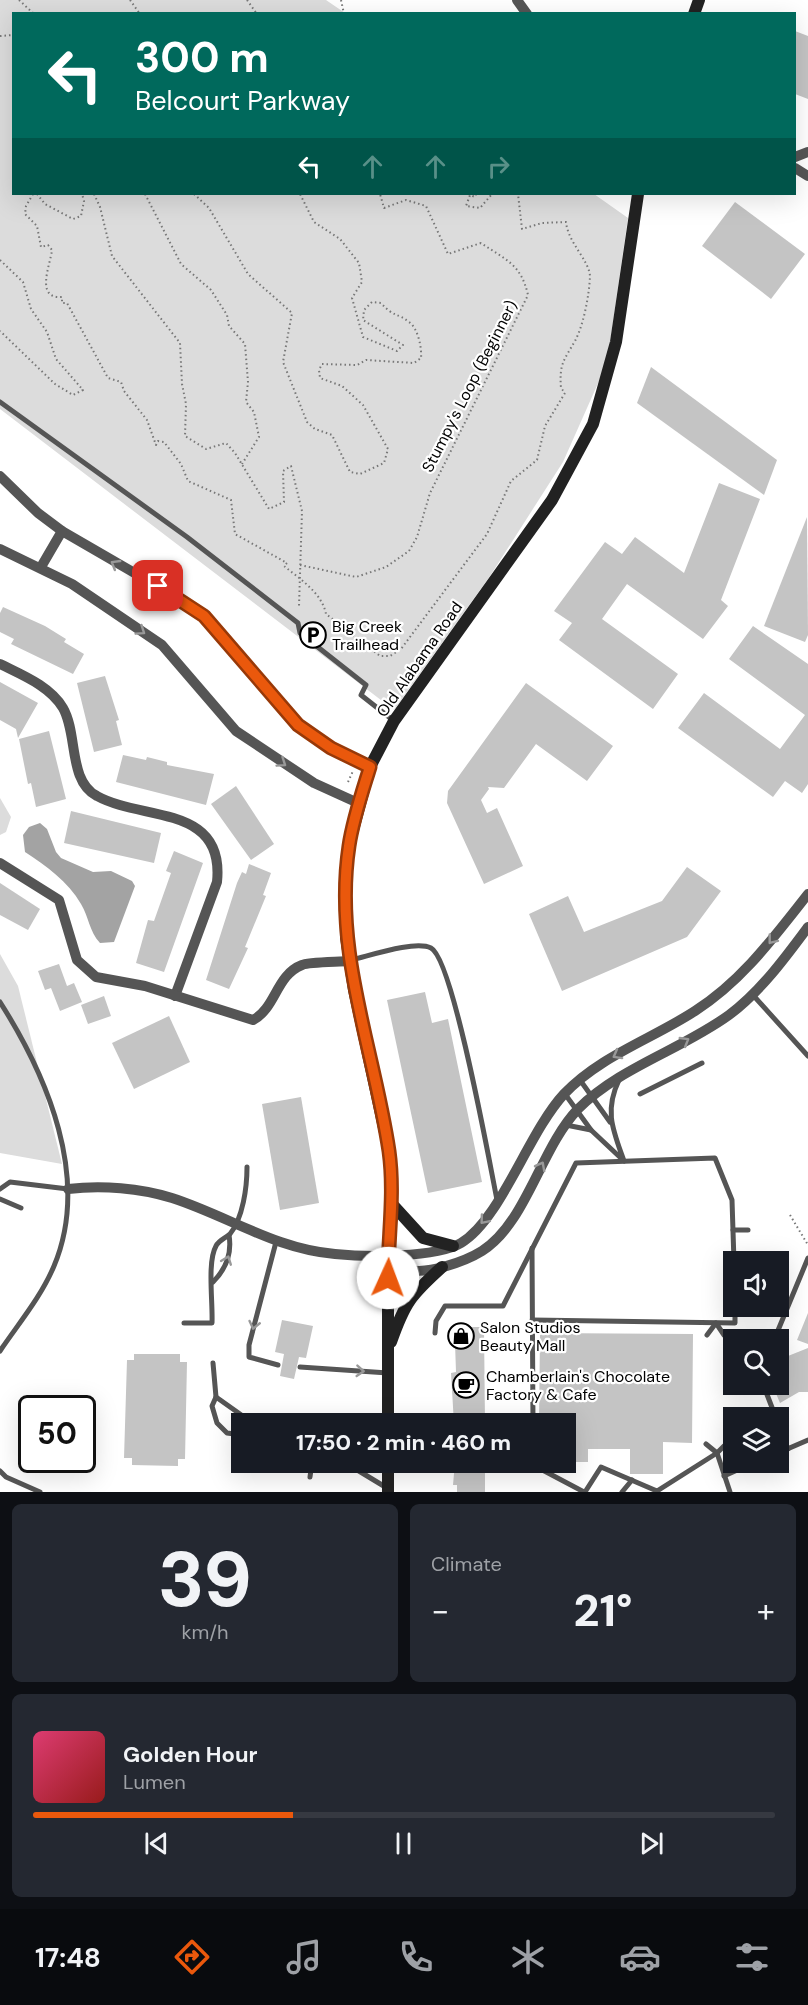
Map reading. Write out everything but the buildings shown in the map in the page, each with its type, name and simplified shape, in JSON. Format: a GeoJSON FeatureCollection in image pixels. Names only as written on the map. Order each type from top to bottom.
{"type":"FeatureCollection","features":[{"type":"Feature","properties":{"kind":"main road","name":"Old Alabama Road"},"geometry":{"type":"LineString","coordinates":[[388,1413],[388,1257],[392,1204],[389,1151],[346,937],[347,864],[358,803],[370,767],[394,721],[552,500],[593,424],[616,342],[638,195]]}},
{"type":"Feature","properties":{"kind":"main road"},"geometry":{"type":"LineString","coordinates":[[392,1204],[423,1238],[453,1246]]}},
{"type":"Feature","properties":{"kind":"main road"},"geometry":{"type":"LineString","coordinates":[[388,1352],[401,1313],[413,1293],[442,1267]]}},
{"type":"Feature","properties":{"kind":"main road"},"geometry":{"type":"LineString","coordinates":[[388,1473],[388,1490]]}},
{"type":"Feature","properties":{"kind":"street"},"geometry":{"type":"LineString","coordinates":[[0,476],[38,513],[62,531],[195,608],[298,725],[331,748],[370,767]]}},
{"type":"Feature","properties":{"kind":"street"},"geometry":{"type":"LineString","coordinates":[[41,567],[62,531]]}},
{"type":"Feature","properties":{"kind":"street"},"geometry":{"type":"LineString","coordinates":[[0,549],[72,584],[162,645],[236,731],[314,783],[358,803]]}},
{"type":"Feature","properties":{"kind":"street"},"geometry":{"type":"LineString","coordinates":[[0,664],[40,685],[63,707],[68,718],[82,781],[88,790],[112,802],[160,813],[186,823],[212,842],[219,865],[217,882],[175,996]]}},
{"type":"Feature","properties":{"kind":"street"},"geometry":{"type":"LineString","coordinates":[[0,863],[59,900],[77,960],[96,977],[145,986],[253,1020],[268,1003],[283,978],[293,969],[305,963],[323,965],[349,961]]}},
{"type":"Feature","properties":{"kind":"street"},"geometry":{"type":"LineString","coordinates":[[68,1189],[107,1187],[171,1198],[232,1230],[335,1254],[388,1257],[403,1253],[434,1252],[461,1243],[477,1229],[498,1201],[539,1126],[565,1094],[602,1063],[695,1011],[730,985],[762,952],[808,894]]}},
{"type":"Feature","properties":{"kind":"street"},"geometry":{"type":"LineString","coordinates":[[388,1257],[410,1270],[442,1267],[470,1258],[500,1236],[565,1124],[592,1095],[729,1015],[786,957],[808,927]]}},
{"type":"Feature","properties":{"kind":"lane"},"geometry":{"type":"LineString","coordinates":[[0,402],[187,537],[298,623],[300,633],[366,685],[361,695],[394,721]]}},
{"type":"Feature","properties":{"kind":"lane"},"geometry":{"type":"LineString","coordinates":[[349,961],[418,946],[430,947],[441,957],[458,1016],[498,1201]]}},
{"type":"Feature","properties":{"kind":"lane"},"geometry":{"type":"LineString","coordinates":[[752,994],[808,1056]]}},
{"type":"Feature","properties":{"kind":"lane"},"geometry":{"type":"LineString","coordinates":[[0,1002],[15,1025],[43,1083],[64,1154],[68,1189],[65,1229],[55,1265],[32,1306],[0,1351]]}},
{"type":"Feature","properties":{"kind":"lane"},"geometry":{"type":"LineString","coordinates":[[640,1094],[702,1063]]}},
{"type":"Feature","properties":{"kind":"lane"},"geometry":{"type":"LineString","coordinates":[[611,1124],[610,1098],[620,1077]]}},
{"type":"Feature","properties":{"kind":"lane"},"geometry":{"type":"LineString","coordinates":[[580,1080],[611,1124],[624,1161]]}},
{"type":"Feature","properties":{"kind":"lane"},"geometry":{"type":"LineString","coordinates":[[565,1094],[591,1130],[624,1161]]}},
{"type":"Feature","properties":{"kind":"lane"},"geometry":{"type":"LineString","coordinates":[[565,1124],[591,1130]]}},
{"type":"Feature","properties":{"kind":"lane"},"geometry":{"type":"LineString","coordinates":[[435,1333],[436,1321],[445,1306],[503,1306],[576,1163],[716,1158],[732,1200],[734,1251]]}},
{"type":"Feature","properties":{"kind":"lane"},"geometry":{"type":"LineString","coordinates":[[213,1282],[222,1272],[232,1248],[232,1230],[243,1200],[247,1167]]}},
{"type":"Feature","properties":{"kind":"lane"},"geometry":{"type":"LineString","coordinates":[[0,1189],[10,1182],[68,1189]]}},
{"type":"Feature","properties":{"kind":"lane"},"geometry":{"type":"LineString","coordinates":[[0,1200],[21,1208]]}},
{"type":"Feature","properties":{"kind":"lane"},"geometry":{"type":"LineString","coordinates":[[184,1323],[212,1323],[213,1282],[209,1269],[217,1244],[232,1230]]}},
{"type":"Feature","properties":{"kind":"lane"},"geometry":{"type":"LineString","coordinates":[[733,1230],[748,1230]]}},
{"type":"Feature","properties":{"kind":"lane"},"geometry":{"type":"LineString","coordinates":[[276,1242],[249,1346],[249,1357],[278,1365]]}},
{"type":"Feature","properties":{"kind":"lane"},"geometry":{"type":"LineString","coordinates":[[532,1247],[532,1413]]}},
{"type":"Feature","properties":{"kind":"lane"},"geometry":{"type":"LineString","coordinates":[[779,1329],[808,1258]]}},
{"type":"Feature","properties":{"kind":"lane"},"geometry":{"type":"LineString","coordinates":[[532,1320],[735,1323],[735,1317]]}},
{"type":"Feature","properties":{"kind":"lane"},"geometry":{"type":"LineString","coordinates":[[707,1335],[716,1323]]}},
{"type":"Feature","properties":{"kind":"lane"},"geometry":{"type":"LineString","coordinates":[[716,1323],[723,1334]]}},
{"type":"Feature","properties":{"kind":"lane"},"geometry":{"type":"LineString","coordinates":[[213,1364],[216,1397],[212,1406],[217,1423],[227,1433],[231,1434]]}},
{"type":"Feature","properties":{"kind":"lane"},"geometry":{"type":"LineString","coordinates":[[300,1367],[388,1373]]}},
{"type":"Feature","properties":{"kind":"lane"},"geometry":{"type":"LineString","coordinates":[[216,1397],[239,1413]]}},
{"type":"Feature","properties":{"kind":"lane"},"geometry":{"type":"LineString","coordinates":[[789,1449],[808,1440]]}},
{"type":"Feature","properties":{"kind":"lane"},"geometry":{"type":"LineString","coordinates":[[706,1444],[717,1453],[730,1492]]}},
{"type":"Feature","properties":{"kind":"lane"},"geometry":{"type":"LineString","coordinates":[[548,1473],[585,1492],[601,1467],[657,1491],[723,1447]]}},
{"type":"Feature","properties":{"kind":"lane"},"geometry":{"type":"LineString","coordinates":[[0,1471],[31,1491],[40,1492]]}},
{"type":"Feature","properties":{"kind":"lane"},"geometry":{"type":"LineString","coordinates":[[310,1477],[311,1473]]}},
{"type":"Feature","properties":{"kind":"lane"},"geometry":{"type":"LineString","coordinates":[[361,1473],[388,1490]]}},
{"type":"Feature","properties":{"kind":"lane"},"geometry":{"type":"LineString","coordinates":[[724,1476],[731,1473]]}},
{"type":"Feature","properties":{"kind":"lane"},"geometry":{"type":"LineString","coordinates":[[622,1492],[632,1480]]}},
{"type":"Feature","properties":{"kind":"path"},"geometry":{"type":"LineString","coordinates":[[19,0],[32,12]]}},
{"type":"Feature","properties":{"kind":"path"},"geometry":{"type":"LineString","coordinates":[[32,195],[26,206],[25,214],[37,226],[41,247],[48,245],[52,250],[44,284],[47,292],[55,297],[62,297],[62,303],[67,303],[108,378],[121,382],[124,391],[147,420],[156,445],[158,441],[164,442],[173,452],[188,481],[231,500],[235,534],[287,563],[284,566],[299,581],[314,590],[325,606],[326,614],[380,656],[390,656],[401,649],[487,534],[511,481],[537,460],[545,426],[565,393],[561,388],[562,361],[575,340],[582,322],[590,275],[585,261],[574,247],[566,222],[542,222],[522,229],[518,195]]}},
{"type":"Feature","properties":{"kind":"path"},"geometry":{"type":"LineString","coordinates":[[38,195],[45,204],[73,219],[81,216],[84,201],[82,195]]}},
{"type":"Feature","properties":{"kind":"path"},"geometry":{"type":"LineString","coordinates":[[94,195],[100,207],[112,256],[180,343],[182,384],[186,404],[185,436],[206,450],[220,443],[226,443],[242,464],[269,509],[284,502],[283,471],[291,466],[302,511],[299,606]]}},
{"type":"Feature","properties":{"kind":"path"},"geometry":{"type":"LineString","coordinates":[[146,195],[181,264],[211,290],[227,315],[229,326],[245,344],[248,382],[246,402],[254,412],[258,437],[242,464]]}},
{"type":"Feature","properties":{"kind":"path"},"geometry":{"type":"LineString","coordinates":[[195,195],[209,208],[248,274],[292,313],[283,362],[307,422],[315,429],[332,435],[350,472],[360,474],[384,463],[388,449],[363,405],[342,386],[320,378],[319,370],[322,364],[357,365],[366,360],[414,363],[421,358],[422,349],[414,326],[407,320],[390,314],[381,303],[372,303],[364,310],[363,320],[403,345],[397,351],[363,338],[352,298],[362,282],[359,263],[340,239],[314,222],[300,195]]}},
{"type":"Feature","properties":{"kind":"path","name":"Stumpy's Loop (Beginner)"},"geometry":{"type":"LineString","coordinates":[[300,565],[356,577],[386,567],[409,551],[417,537],[430,493],[528,296],[524,279],[512,262],[481,243],[448,254],[426,206],[406,200],[384,208],[380,195]]}},
{"type":"Feature","properties":{"kind":"path"},"geometry":{"type":"LineString","coordinates":[[470,195],[466,206],[480,208],[491,195]]}},
{"type":"Feature","properties":{"kind":"path"},"geometry":{"type":"LineString","coordinates":[[0,260],[23,282],[32,309],[47,332],[56,359],[83,390],[73,395],[55,384],[0,331]]}},
{"type":"Feature","properties":{"kind":"path"},"geometry":{"type":"LineString","coordinates":[[348,782],[353,770]]}},
{"type":"Feature","properties":{"kind":"path"},"geometry":{"type":"LineString","coordinates":[[790,1215],[808,1245]]}},
{"type":"Feature","properties":{"kind":"shaded area"},"geometry":{"type":"Polygon","coordinates":[[[0,0],[326,0],[344,12],[12,12],[12,195],[595,195],[628,218],[607,363],[563,462],[490,576],[394,710],[0,409],[0,0]]]}},
{"type":"Feature","properties":{"kind":"shaded area"},"geometry":{"type":"Polygon","coordinates":[[[0,798],[11,817],[6,832],[0,835],[0,798]]]}},
{"type":"Feature","properties":{"kind":"shaded area"},"geometry":{"type":"Polygon","coordinates":[[[40,823],[47,829],[56,852],[61,858],[93,872],[111,871],[132,881],[135,886],[114,942],[100,943],[81,904],[70,888],[25,852],[23,835],[29,827],[40,823]]]}},
{"type":"Feature","properties":{"kind":"shaded area"},"geometry":{"type":"Polygon","coordinates":[[[0,954],[18,986],[62,1164],[0,1153],[0,954]]]}},
{"type":"Feature","properties":{"kind":"place","name":"Big Creek Trailhead"},"geometry":{"type":"Point","coordinates":[313,635]}},
{"type":"Feature","properties":{"kind":"place","name":"Salon Studios Beauty Mall"},"geometry":{"type":"Point","coordinates":[461,1336]}},
{"type":"Feature","properties":{"kind":"place","name":"Chamberlain's Chocolate Factory & Cafe"},"geometry":{"type":"Point","coordinates":[466,1385]}},
{"type":"Feature","properties":{"kind":"route"},"geometry":{"type":"LineString","coordinates":[[158,586],[180,598],[204,616],[269,695],[298,725],[331,748],[370,767],[358,803],[349,845],[345,892],[346,937],[354,990],[389,1151],[393,1190],[388,1278]]}}]}
